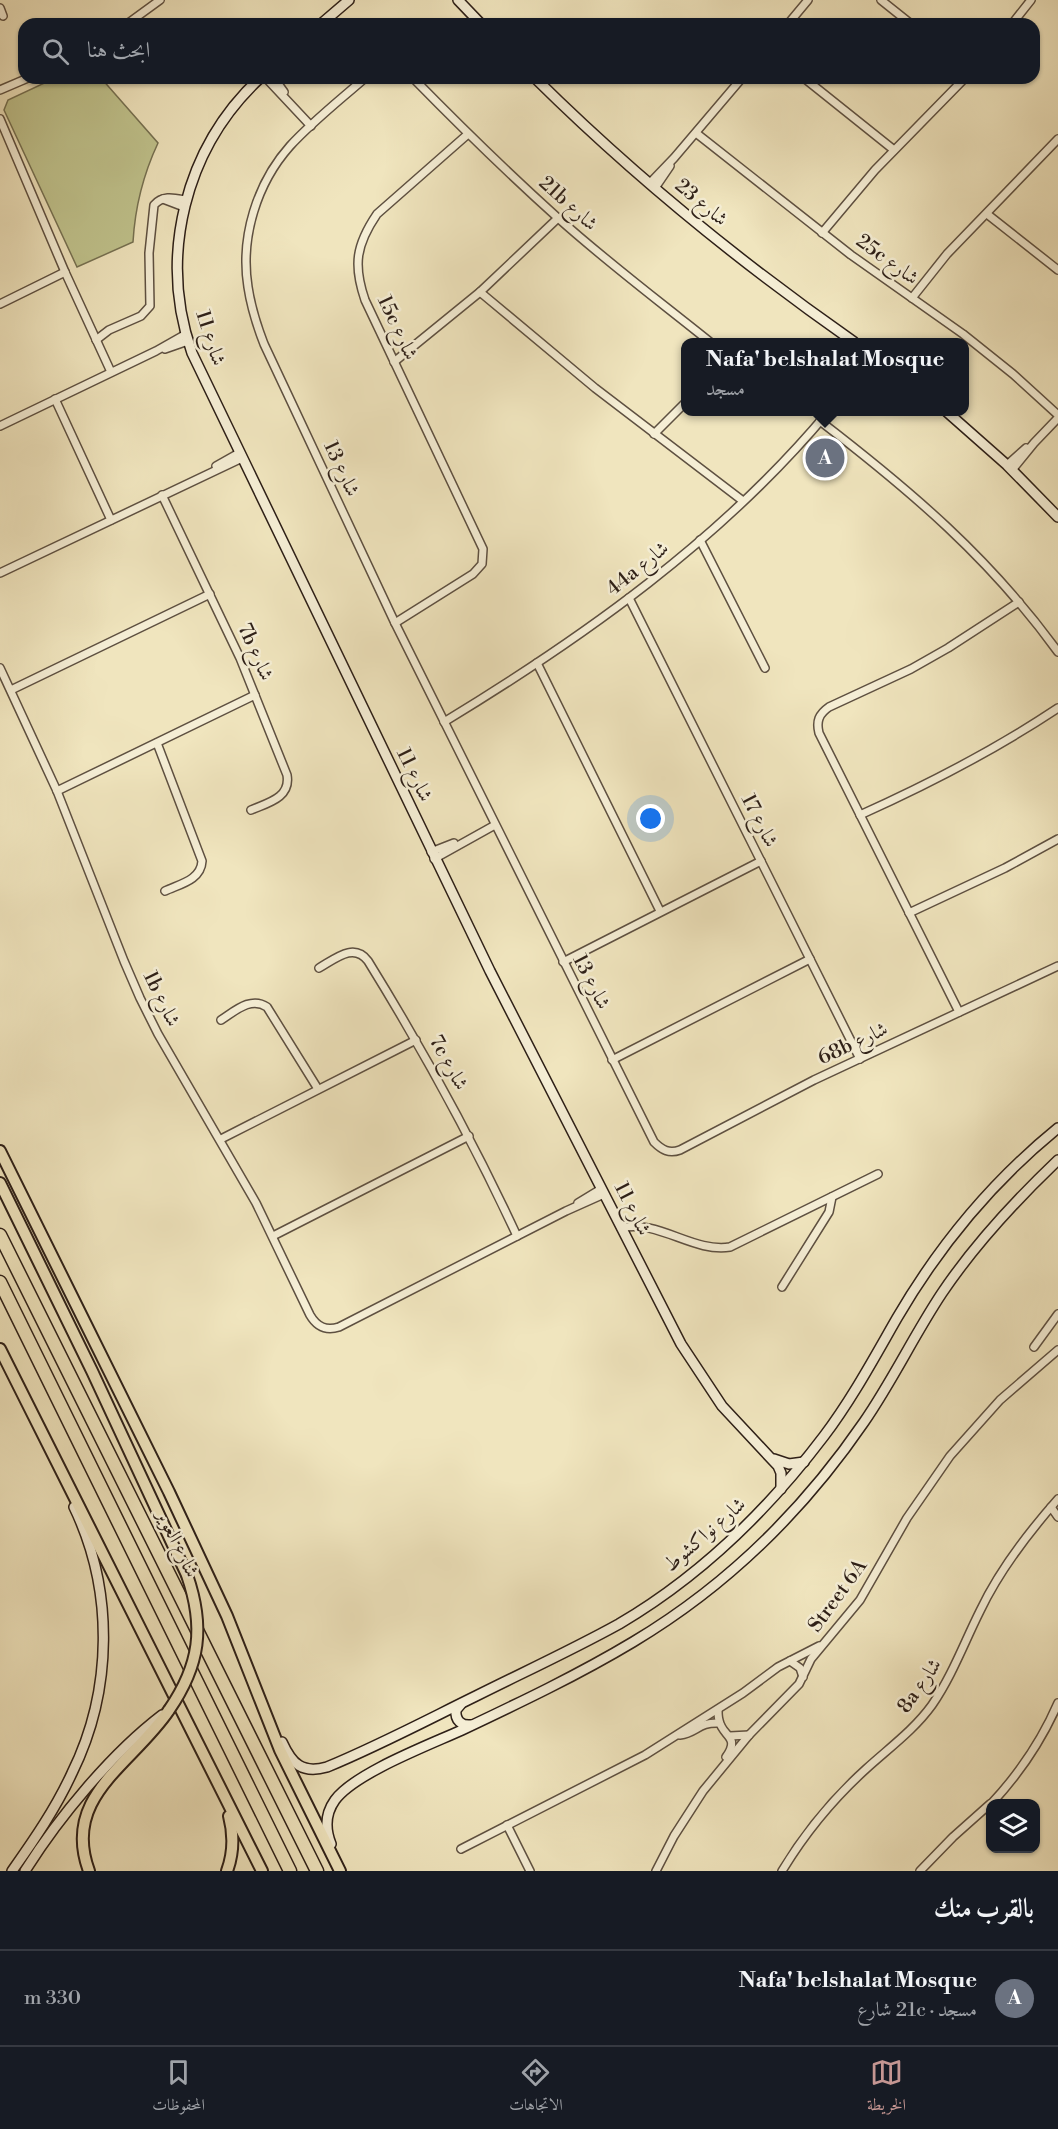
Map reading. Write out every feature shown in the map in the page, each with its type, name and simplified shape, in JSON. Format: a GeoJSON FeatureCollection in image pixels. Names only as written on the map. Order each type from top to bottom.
{"type":"FeatureCollection","features":[{"type":"Feature","properties":{"kind":"highway","name":"شارع العوير"},"geometry":{"type":"LineString","coordinates":[[0,1235],[317,1871]]}},
{"type":"Feature","properties":{"kind":"highway"},"geometry":{"type":"LineString","coordinates":[[0,1282],[290,1871]]}},
{"type":"Feature","properties":{"kind":"main road"},"geometry":{"type":"LineString","coordinates":[[0,1151],[169,1492],[227,1616],[289,1769],[341,1871]]}},
{"type":"Feature","properties":{"kind":"main road"},"geometry":{"type":"LineString","coordinates":[[0,1183],[92,1371],[187,1575],[195,1598],[198,1646],[182,1691],[155,1728],[105,1784],[87,1812],[81,1833],[89,1871]]}},
{"type":"Feature","properties":{"kind":"main road"},"geometry":{"type":"LineString","coordinates":[[0,1349],[262,1871]]}},
{"type":"Feature","properties":{"kind":"main road"},"geometry":{"type":"LineString","coordinates":[[216,1779],[233,1834],[232,1852],[227,1871]]}},
{"type":"Feature","properties":{"kind":"street"},"geometry":{"type":"LineString","coordinates":[[134,18],[160,0]]}},
{"type":"Feature","properties":{"kind":"street"},"geometry":{"type":"LineString","coordinates":[[328,18],[349,0]]}},
{"type":"Feature","properties":{"kind":"street"},"geometry":{"type":"LineString","coordinates":[[458,0],[475,18]]}},
{"type":"Feature","properties":{"kind":"street"},"geometry":{"type":"LineString","coordinates":[[793,18],[808,0]]}},
{"type":"Feature","properties":{"kind":"street"},"geometry":{"type":"LineString","coordinates":[[881,0],[904,18]]}},
{"type":"Feature","properties":{"kind":"street"},"geometry":{"type":"LineString","coordinates":[[1017,18],[1031,0]]}},
{"type":"Feature","properties":{"kind":"street"},"geometry":{"type":"LineString","coordinates":[[0,8],[3,16]]}},
{"type":"Feature","properties":{"kind":"street"},"geometry":{"type":"LineString","coordinates":[[0,90],[18,82]]}},
{"type":"Feature","properties":{"kind":"street","name":"شارع 11"},"geometry":{"type":"LineString","coordinates":[[254,84],[223,120],[199,163],[184,203],[178,239],[177,272],[180,304],[187,338],[240,455],[433,856],[681,1344],[707,1386],[738,1425],[774,1459]]}},
{"type":"Feature","properties":{"kind":"street"},"geometry":{"type":"LineString","coordinates":[[272,84],[311,126]]}},
{"type":"Feature","properties":{"kind":"street"},"geometry":{"type":"LineString","coordinates":[[278,84],[288,100]]}},
{"type":"Feature","properties":{"kind":"street","name":"شارع 13"},"geometry":{"type":"LineString","coordinates":[[358,84],[290,147],[272,171],[258,198],[249,227],[246,256],[248,286],[254,316],[264,344],[395,623],[612,1060],[651,1136],[663,1150]]}},
{"type":"Feature","properties":{"kind":"street","name":"21b شارع"},"geometry":{"type":"LineString","coordinates":[[419,84],[468,134],[558,218],[705,338]]}},
{"type":"Feature","properties":{"kind":"street","name":"شارع 23"},"geometry":{"type":"LineString","coordinates":[[541,84],[652,185],[760,273],[849,338]]}},
{"type":"Feature","properties":{"kind":"street"},"geometry":{"type":"LineString","coordinates":[[652,185],[737,84]]}},
{"type":"Feature","properties":{"kind":"street"},"geometry":{"type":"LineString","coordinates":[[812,84],[894,150]]}},
{"type":"Feature","properties":{"kind":"street"},"geometry":{"type":"LineString","coordinates":[[822,233],[894,150],[959,84]]}},
{"type":"Feature","properties":{"kind":"street"},"geometry":{"type":"LineString","coordinates":[[0,119],[65,272],[111,372]]}},
{"type":"Feature","properties":{"kind":"street","name":"25c شارع"},"geometry":{"type":"LineString","coordinates":[[696,133],[822,233],[968,338]]}},
{"type":"Feature","properties":{"kind":"street","name":"15c شارع"},"geometry":{"type":"LineString","coordinates":[[395,623],[468,578],[482,564],[483,557],[480,543],[360,285],[358,256],[361,243],[377,214],[468,134]]}},
{"type":"Feature","properties":{"kind":"street"},"geometry":{"type":"LineString","coordinates":[[912,298],[947,254],[1058,139]]}},
{"type":"Feature","properties":{"kind":"street"},"geometry":{"type":"LineString","coordinates":[[94,336],[141,316],[150,306],[149,253],[153,210],[158,201],[163,199],[171,198],[184,203]]}},
{"type":"Feature","properties":{"kind":"street"},"geometry":{"type":"LineString","coordinates":[[987,214],[1058,270]]}},
{"type":"Feature","properties":{"kind":"street"},"geometry":{"type":"LineString","coordinates":[[394,362],[480,292],[558,218]]}},
{"type":"Feature","properties":{"kind":"street"},"geometry":{"type":"LineString","coordinates":[[0,304],[65,272]]}},
{"type":"Feature","properties":{"kind":"street"},"geometry":{"type":"LineString","coordinates":[[480,292],[595,388],[743,501]]}},
{"type":"Feature","properties":{"kind":"street"},"geometry":{"type":"LineString","coordinates":[[0,426],[187,338]]}},
{"type":"Feature","properties":{"kind":"street","name":"25c شارع"},"geometry":{"type":"LineString","coordinates":[[969,339],[1013,374],[1058,417]]}},
{"type":"Feature","properties":{"kind":"street"},"geometry":{"type":"LineString","coordinates":[[55,399],[111,520]]}},
{"type":"Feature","properties":{"kind":"street"},"geometry":{"type":"LineString","coordinates":[[654,434],[681,407]]}},
{"type":"Feature","properties":{"kind":"street","name":"44a شارع"},"geometry":{"type":"LineString","coordinates":[[444,722],[537,663],[628,598],[700,540],[743,501],[776,469],[824,416]]}},
{"type":"Feature","properties":{"kind":"street"},"geometry":{"type":"LineString","coordinates":[[953,416],[1010,467],[1058,518]]}},
{"type":"Feature","properties":{"kind":"street"},"geometry":{"type":"LineString","coordinates":[[1010,467],[1058,417]]}},
{"type":"Feature","properties":{"kind":"street"},"geometry":{"type":"LineString","coordinates":[[820,421],[937,516],[980,558],[1019,602],[1058,652]]}},
{"type":"Feature","properties":{"kind":"street"},"geometry":{"type":"LineString","coordinates":[[0,573],[205,475],[240,455]]}},
{"type":"Feature","properties":{"kind":"street","name":"7b شارع"},"geometry":{"type":"LineString","coordinates":[[162,495],[255,695],[288,781],[280,797],[251,810]]}},
{"type":"Feature","properties":{"kind":"street"},"geometry":{"type":"LineString","coordinates":[[700,540],[765,668]]}},
{"type":"Feature","properties":{"kind":"street"},"geometry":{"type":"LineString","coordinates":[[11,690],[210,594]]}},
{"type":"Feature","properties":{"kind":"street","name":"شارع 17"},"geometry":{"type":"LineString","coordinates":[[628,598],[860,1059]]}},
{"type":"Feature","properties":{"kind":"street"},"geometry":{"type":"LineString","coordinates":[[959,1012],[819,734],[818,721],[819,715],[829,707],[948,648],[1019,602]]}},
{"type":"Feature","properties":{"kind":"street"},"geometry":{"type":"LineString","coordinates":[[537,663],[660,911]]}},
{"type":"Feature","properties":{"kind":"street","name":"1b شارع"},"geometry":{"type":"LineString","coordinates":[[0,668],[57,791],[140,998],[164,1044],[221,1139],[273,1236],[313,1321],[323,1328],[339,1326],[518,1236]]}},
{"type":"Feature","properties":{"kind":"street"},"geometry":{"type":"LineString","coordinates":[[57,791],[255,695]]}},
{"type":"Feature","properties":{"kind":"street"},"geometry":{"type":"LineString","coordinates":[[860,814],[953,771],[1058,708]]}},
{"type":"Feature","properties":{"kind":"street"},"geometry":{"type":"LineString","coordinates":[[157,743],[202,861],[200,873],[165,891]]}},
{"type":"Feature","properties":{"kind":"street"},"geometry":{"type":"LineString","coordinates":[[433,856],[495,825]]}},
{"type":"Feature","properties":{"kind":"street"},"geometry":{"type":"LineString","coordinates":[[909,913],[1005,868],[1058,839]]}},
{"type":"Feature","properties":{"kind":"street"},"geometry":{"type":"LineString","coordinates":[[563,962],[761,861]]}},
{"type":"Feature","properties":{"kind":"street","name":"7c شارع"},"geometry":{"type":"LineString","coordinates":[[319,968],[349,952],[365,956],[416,1040],[469,1136],[518,1236]]}},
{"type":"Feature","properties":{"kind":"street"},"geometry":{"type":"LineString","coordinates":[[612,1060],[810,959]]}},
{"type":"Feature","properties":{"kind":"street","name":"68b شارع"},"geometry":{"type":"LineString","coordinates":[[663,1150],[669,1152],[680,1150],[769,1103],[1058,966]]}},
{"type":"Feature","properties":{"kind":"street"},"geometry":{"type":"LineString","coordinates":[[221,1020],[251,1003],[262,1004],[271,1012],[318,1089]]}},
{"type":"Feature","properties":{"kind":"street"},"geometry":{"type":"LineString","coordinates":[[221,1139],[416,1040]]}},
{"type":"Feature","properties":{"kind":"street","name":"شارع نواكشوط"},"geometry":{"type":"LineString","coordinates":[[266,1710],[293,1762],[318,1770],[348,1758],[575,1648],[621,1623],[664,1594],[706,1562],[737,1534],[804,1462],[852,1397],[898,1317],[950,1240],[1011,1170],[1058,1128]]}},
{"type":"Feature","properties":{"kind":"street"},"geometry":{"type":"LineString","coordinates":[[273,1236],[469,1136]]}},
{"type":"Feature","properties":{"kind":"street"},"geometry":{"type":"LineString","coordinates":[[341,1871],[328,1838],[326,1826],[328,1813],[334,1801],[344,1791],[374,1771],[472,1725],[632,1643],[715,1585],[753,1552],[789,1516],[844,1450],[884,1392],[942,1292],[968,1256],[997,1221],[1058,1160]]}},
{"type":"Feature","properties":{"kind":"street"},"geometry":{"type":"LineString","coordinates":[[621,1228],[641,1226],[723,1248],[737,1245],[878,1174]]}},
{"type":"Feature","properties":{"kind":"street"},"geometry":{"type":"LineString","coordinates":[[518,1236],[603,1192]]}},
{"type":"Feature","properties":{"kind":"street"},"geometry":{"type":"LineString","coordinates":[[782,1287],[829,1212],[832,1197]]}},
{"type":"Feature","properties":{"kind":"street"},"geometry":{"type":"LineString","coordinates":[[1034,1347],[1058,1314]]}},
{"type":"Feature","properties":{"kind":"street","name":"Street 6A"},"geometry":{"type":"LineString","coordinates":[[656,1871],[685,1818],[716,1775],[749,1735],[796,1687],[811,1659],[850,1613],[869,1586],[907,1518],[950,1456],[1000,1400],[1058,1350]]}},
{"type":"Feature","properties":{"kind":"street"},"geometry":{"type":"LineString","coordinates":[[774,1459],[789,1464],[804,1462]]}},
{"type":"Feature","properties":{"kind":"street"},"geometry":{"type":"LineString","coordinates":[[774,1459],[781,1473],[781,1489]]}},
{"type":"Feature","properties":{"kind":"street"},"geometry":{"type":"LineString","coordinates":[[12,1871],[50,1814],[78,1760],[92,1719],[102,1669],[103,1625],[99,1582],[90,1548],[66,1491],[64,1476]]}},
{"type":"Feature","properties":{"kind":"street","name":"8a شارع"},"geometry":{"type":"LineString","coordinates":[[782,1871],[803,1839],[843,1792],[914,1726],[930,1707],[952,1670],[995,1583],[1030,1531],[1058,1498]]}},
{"type":"Feature","properties":{"kind":"street"},"geometry":{"type":"LineString","coordinates":[[1051,1507],[1058,1517]]}},
{"type":"Feature","properties":{"kind":"street"},"geometry":{"type":"LineString","coordinates":[[461,1849],[610,1774],[718,1710],[778,1667],[808,1654],[828,1639]]}},
{"type":"Feature","properties":{"kind":"street"},"geometry":{"type":"LineString","coordinates":[[790,1661],[800,1668],[803,1677]]}},
{"type":"Feature","properties":{"kind":"street"},"geometry":{"type":"LineString","coordinates":[[463,1702],[456,1710],[458,1720],[462,1724],[472,1725]]}},
{"type":"Feature","properties":{"kind":"street"},"geometry":{"type":"LineString","coordinates":[[995,1799],[1027,1760],[1058,1703]]}},
{"type":"Feature","properties":{"kind":"street"},"geometry":{"type":"LineString","coordinates":[[26,1871],[63,1817],[84,1792],[138,1735],[169,1710]]}},
{"type":"Feature","properties":{"kind":"street"},"geometry":{"type":"LineString","coordinates":[[716,1775],[730,1752],[732,1744],[730,1736],[719,1724],[718,1710]]}},
{"type":"Feature","properties":{"kind":"street"},"geometry":{"type":"LineString","coordinates":[[677,1735],[689,1734],[706,1723],[719,1724]]}},
{"type":"Feature","properties":{"kind":"street"},"geometry":{"type":"LineString","coordinates":[[730,1736],[749,1735]]}},
{"type":"Feature","properties":{"kind":"street"},"geometry":{"type":"LineString","coordinates":[[920,1871],[953,1837],[986,1808]]}},
{"type":"Feature","properties":{"kind":"street"},"geometry":{"type":"LineString","coordinates":[[507,1825],[530,1871]]}},
{"type":"Feature","properties":{"kind":"green space"},"geometry":{"type":"Polygon","coordinates":[[[42,84],[106,84],[158,143],[141,191],[133,242],[77,267],[4,110],[8,100],[42,84]]]}},
{"type":"Feature","properties":{"kind":"place","name":"Nafa' belshalat Mosque"},"geometry":{"type":"Point","coordinates":[825,458]}}]}
